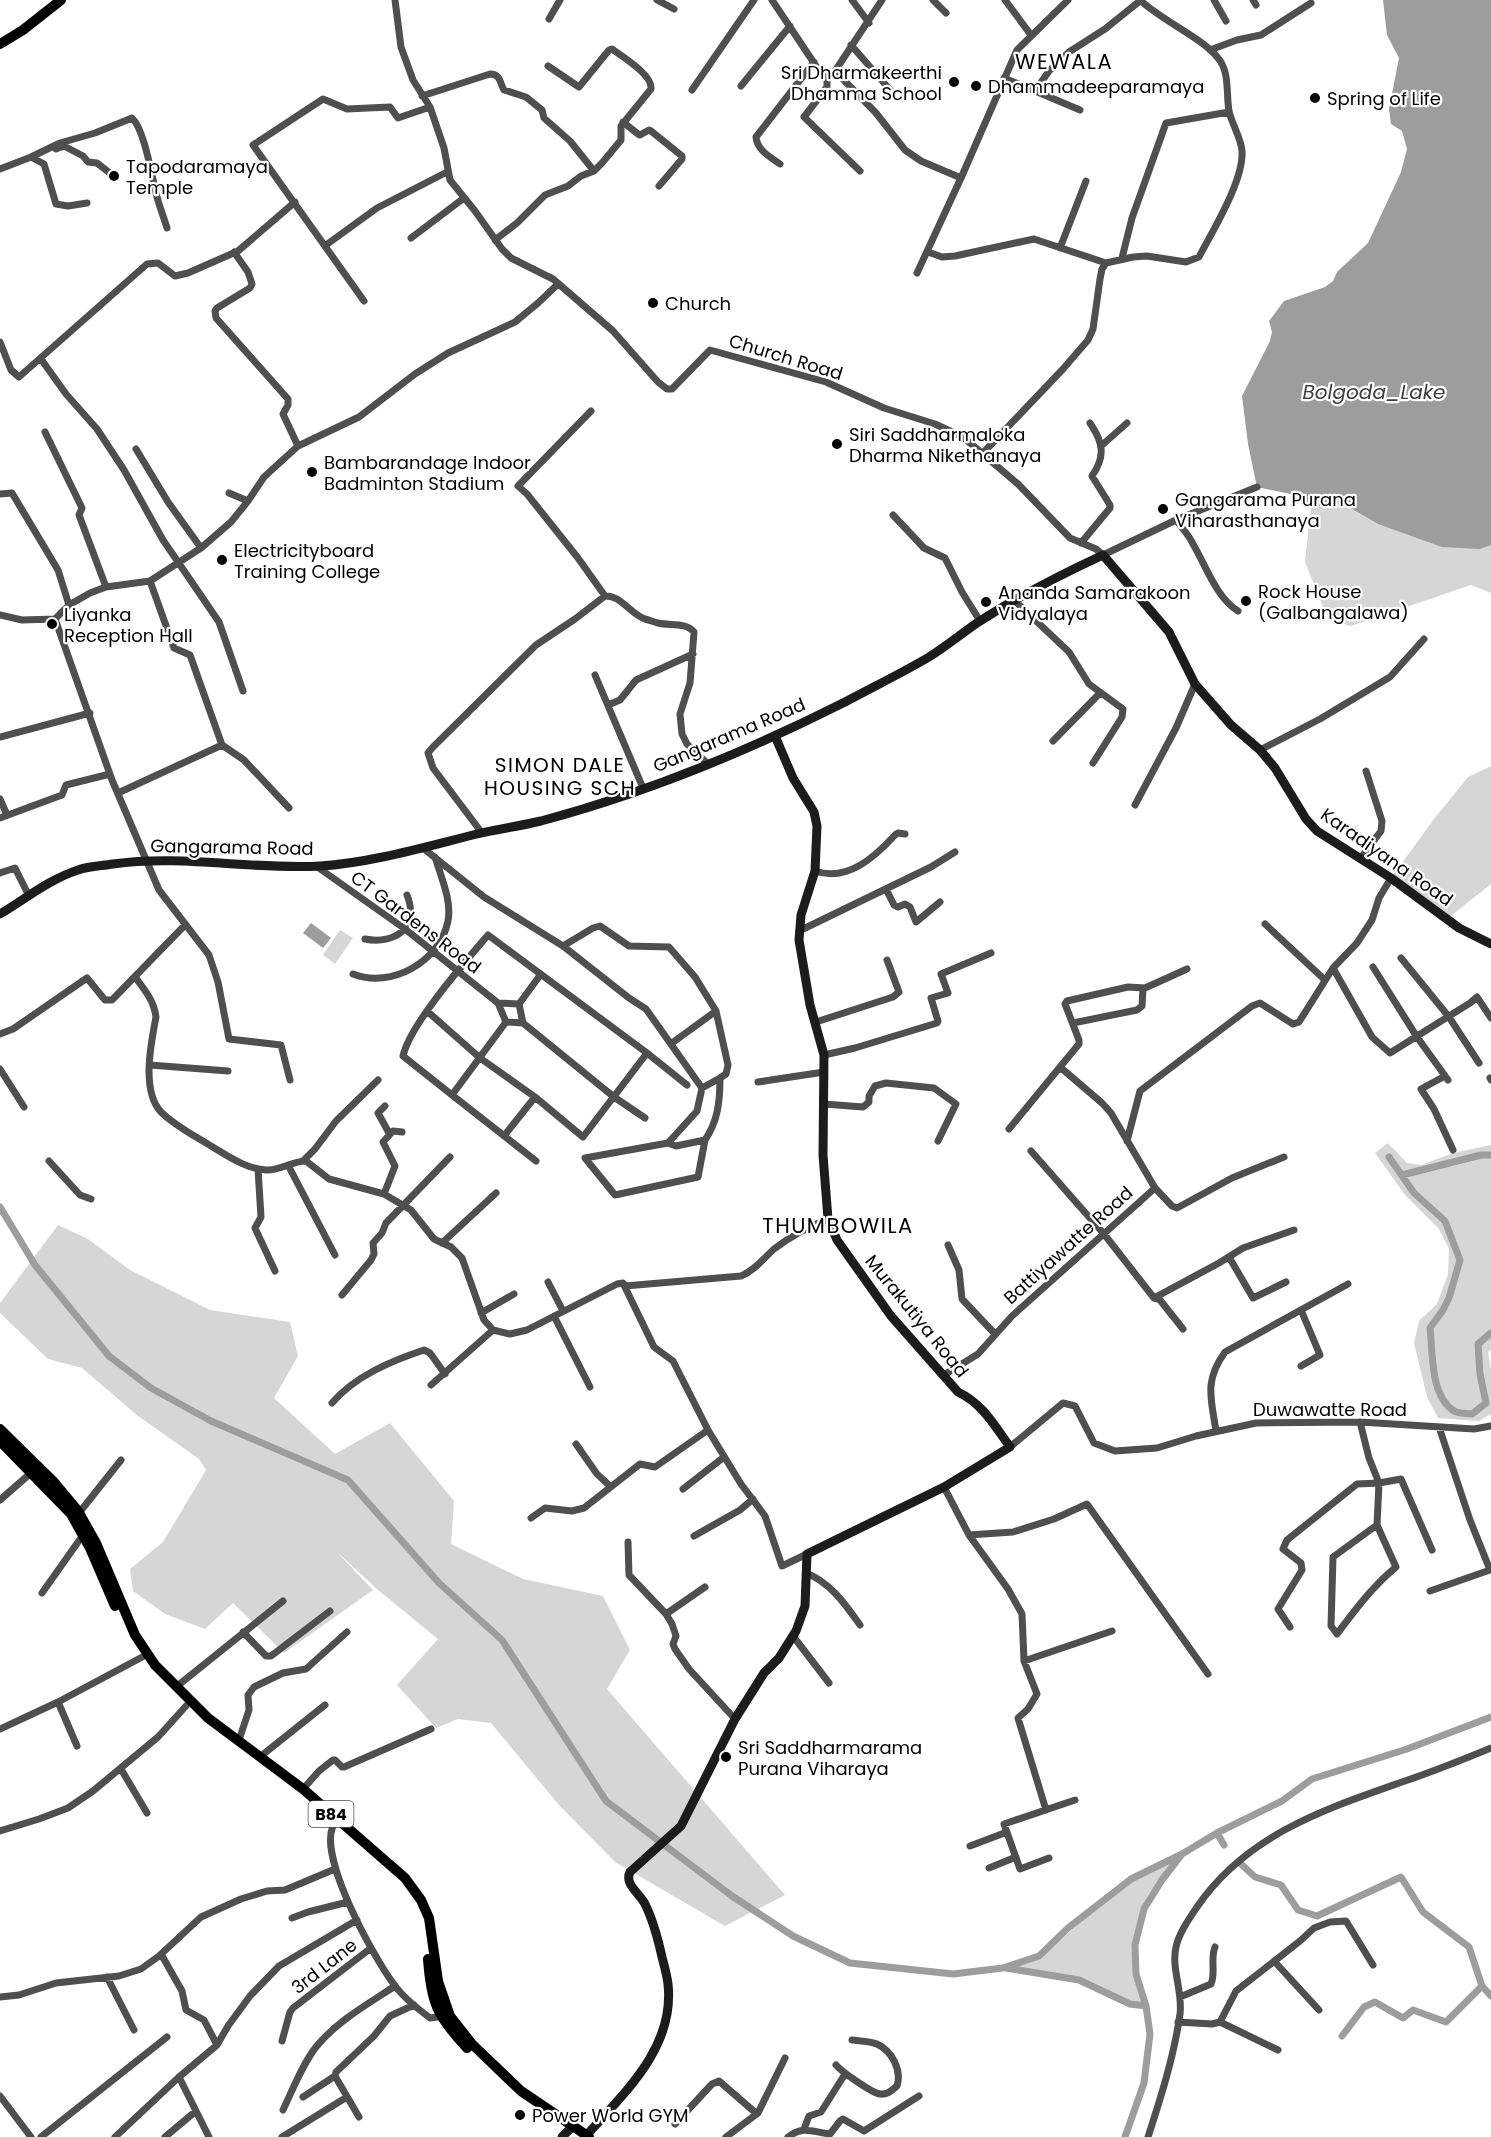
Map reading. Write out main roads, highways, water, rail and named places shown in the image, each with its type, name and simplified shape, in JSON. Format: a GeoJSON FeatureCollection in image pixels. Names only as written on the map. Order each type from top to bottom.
{"type":"FeatureCollection","features":[{"type":"Feature","properties":{"kind":"main road"},"geometry":{"type":"LineString","coordinates":[[0,44],[23,30],[60,0]]}},
{"type":"Feature","properties":{"kind":"main road","name":"B84"},"geometry":{"type":"LineString","coordinates":[[0,1429],[53,1481],[79,1513],[96,1543],[143,1656],[159,1680],[221,1735],[336,1821]]}},
{"type":"Feature","properties":{"kind":"main road","name":"B84"},"geometry":{"type":"LineString","coordinates":[[0,1441],[71,1515],[83,1535],[128,1638],[143,1656],[208,1718],[303,1789],[408,1890],[420,1910],[425,1927],[430,1983],[445,2016],[467,2048],[517,2096],[568,2131],[585,2136]]}},
{"type":"Feature","properties":{"kind":"water","name":"Bolgoda_Lake"},"geometry":{"type":"Polygon","coordinates":[[[1383,0],[1491,0],[1491,545],[1480,549],[1442,547],[1378,524],[1343,504],[1311,507],[1300,496],[1257,487],[1248,444],[1242,396],[1270,341],[1272,332],[1269,321],[1284,301],[1325,287],[1333,281],[1337,272],[1368,243],[1401,172],[1407,149],[1402,131],[1391,124],[1389,109],[1399,58],[1387,35],[1383,0]]]}},
{"type":"Feature","properties":{"kind":"water"},"geometry":{"type":"Polygon","coordinates":[[[311,923],[331,938],[323,948],[303,933],[311,923]]]}},
{"type":"Feature","properties":{"kind":"waterway"},"geometry":{"type":"LineString","coordinates":[[1402,1175],[1481,1155],[1491,1155]]}},
{"type":"Feature","properties":{"kind":"waterway"},"geometry":{"type":"LineString","coordinates":[[1389,1157],[1414,1193],[1445,1221],[1460,1260],[1449,1298],[1430,1328],[1437,1385],[1446,1404],[1456,1412],[1472,1414],[1486,1403],[1480,1374],[1478,1344],[1491,1333]]}},
{"type":"Feature","properties":{"kind":"waterway"},"geometry":{"type":"LineString","coordinates":[[0,1207],[35,1265],[109,1356],[151,1388],[211,1421],[348,1480],[439,1583],[502,1640],[606,1801],[732,1896],[793,1936],[850,1963],[953,1974],[1003,1968],[1039,1956],[1068,1928],[1131,1879],[1182,1854]]}},
{"type":"Feature","properties":{"kind":"waterway"},"geometry":{"type":"LineString","coordinates":[[1125,2137],[1144,2083],[1150,2034],[1146,2006],[1136,1974],[1135,1945],[1144,1909],[1182,1854],[1217,1833],[1282,1801],[1312,1779],[1407,1749],[1491,1717]]}},
{"type":"Feature","properties":{"kind":"waterway"},"geometry":{"type":"LineString","coordinates":[[1217,1833],[1224,1845]]}},
{"type":"Feature","properties":{"kind":"waterway"},"geometry":{"type":"LineString","coordinates":[[1241,1864],[1255,1877],[1281,1885],[1298,1910],[1317,1916],[1401,1877],[1423,1912],[1469,1947],[1482,1986],[1491,1996]]}},
{"type":"Feature","properties":{"kind":"waterway"},"geometry":{"type":"LineString","coordinates":[[1006,1968],[1079,1980],[1130,2004],[1146,2006]]}},
{"type":"Feature","properties":{"kind":"waterway"},"geometry":{"type":"LineString","coordinates":[[1342,2036],[1364,2007],[1375,2002],[1403,2018],[1413,2010],[1446,2022],[1482,1986]]}},
{"type":"Feature","properties":{"kind":"place","name":"Sri Dharmakeerthi Dhamma School"},"geometry":{"type":"Point","coordinates":[954,82]}},
{"type":"Feature","properties":{"kind":"place","name":"Dhammadeeparamaya"},"geometry":{"type":"Point","coordinates":[976,86]}},
{"type":"Feature","properties":{"kind":"place","name":"Spring of Life"},"geometry":{"type":"Point","coordinates":[1315,98]}},
{"type":"Feature","properties":{"kind":"place","name":"Tapodaramaya Temple"},"geometry":{"type":"Point","coordinates":[114,176]}},
{"type":"Feature","properties":{"kind":"place","name":"Church"},"geometry":{"type":"Point","coordinates":[653,303]}},
{"type":"Feature","properties":{"kind":"place","name":"Siri Saddharmaloka Dharma Nikethanaya"},"geometry":{"type":"Point","coordinates":[837,444]}},
{"type":"Feature","properties":{"kind":"place","name":"Bambarandage Indoor Badminton Stadium"},"geometry":{"type":"Point","coordinates":[312,472]}},
{"type":"Feature","properties":{"kind":"place","name":"Gangarama Purana Viharasthanaya"},"geometry":{"type":"Point","coordinates":[1163,509]}},
{"type":"Feature","properties":{"kind":"place","name":"Electricityboard Training College"},"geometry":{"type":"Point","coordinates":[222,560]}},
{"type":"Feature","properties":{"kind":"place","name":"Rock House (Galbangalawa)"},"geometry":{"type":"Point","coordinates":[1246,601]}},
{"type":"Feature","properties":{"kind":"place","name":"Ananda Samarakoon Vidyalaya"},"geometry":{"type":"Point","coordinates":[986,602]}},
{"type":"Feature","properties":{"kind":"place","name":"Liyanka Reception Hall"},"geometry":{"type":"Point","coordinates":[52,624]}},
{"type":"Feature","properties":{"kind":"place","name":"Sri Saddharmarama Purana Viharaya"},"geometry":{"type":"Point","coordinates":[726,1757]}},
{"type":"Feature","properties":{"kind":"place","name":"Power World GYM"},"geometry":{"type":"Point","coordinates":[520,2115]}},
{"type":"Feature","properties":{"kind":"district","name":"WEWALA"},"geometry":{"type":"Point","coordinates":[1064,61]}},
{"type":"Feature","properties":{"kind":"district","name":"SIMON DALE HOUSING SCH"},"geometry":{"type":"Point","coordinates":[560,776]}},
{"type":"Feature","properties":{"kind":"district","name":"THUMBOWILA"},"geometry":{"type":"Point","coordinates":[838,1225]}}]}
